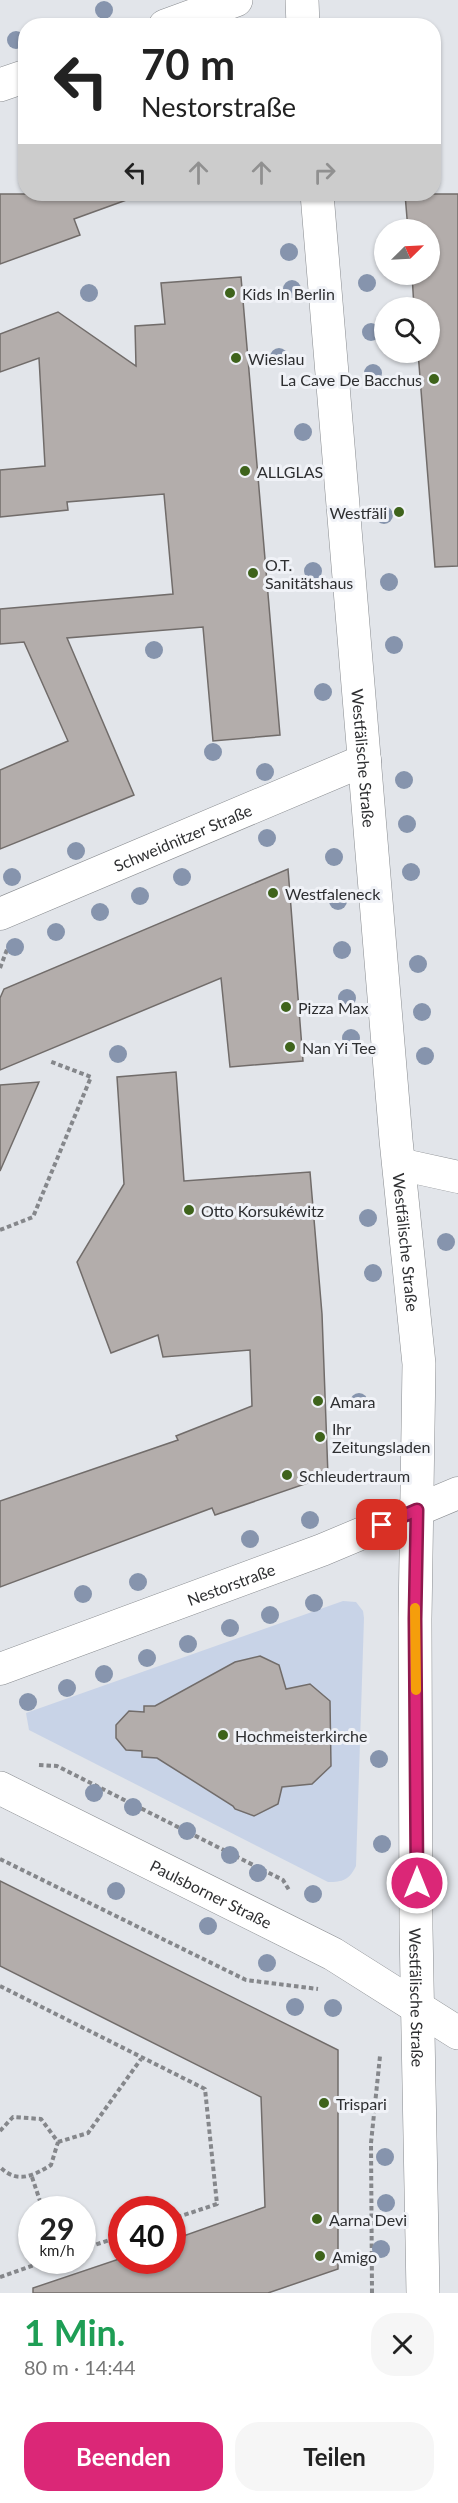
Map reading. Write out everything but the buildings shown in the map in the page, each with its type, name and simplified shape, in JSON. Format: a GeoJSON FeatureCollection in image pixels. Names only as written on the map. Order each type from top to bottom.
{"type":"FeatureCollection","features":[{"type":"Feature","properties":{"kind":"street"},"geometry":{"type":"LineString","coordinates":[[187,18],[236,0]]}},
{"type":"Feature","properties":{"kind":"street"},"geometry":{"type":"LineString","coordinates":[[302,0],[303,18]]}},
{"type":"Feature","properties":{"kind":"street"},"geometry":{"type":"LineString","coordinates":[[0,85],[18,79]]}},
{"type":"Feature","properties":{"kind":"street","name":"Westfälische Straße"},"geometry":{"type":"LineString","coordinates":[[318,201],[418,1364],[415,1619],[417,2006],[423,2293]]}},
{"type":"Feature","properties":{"kind":"street","name":"Schweidnitzer Straße"},"geometry":{"type":"LineString","coordinates":[[0,914],[365,760]]}},
{"type":"Feature","properties":{"kind":"street"},"geometry":{"type":"LineString","coordinates":[[399,1164],[458,1176]]}},
{"type":"Feature","properties":{"kind":"street","name":"Nestorstraße"},"geometry":{"type":"LineString","coordinates":[[0,1669],[322,1550],[458,1493]]}},
{"type":"Feature","properties":{"kind":"street","name":"Paulsborner Straße"},"geometry":{"type":"LineString","coordinates":[[0,1788],[333,1954],[458,2033]]}},
{"type":"Feature","properties":{"kind":"street","name":"Paulsborner Straße"},"geometry":{"type":"LineString","coordinates":[[417,2006],[458,2019]]}},
{"type":"Feature","properties":{"kind":"path"},"geometry":{"type":"LineString","coordinates":[[0,1230],[33,1216],[91,1077],[49,1061]]}},
{"type":"Feature","properties":{"kind":"path"},"geometry":{"type":"LineString","coordinates":[[28,1764],[57,1766],[284,1880],[291,1895]]}},
{"type":"Feature","properties":{"kind":"path"},"geometry":{"type":"LineString","coordinates":[[0,1859],[246,1980],[321,1990]]}},
{"type":"Feature","properties":{"kind":"path"},"geometry":{"type":"LineString","coordinates":[[0,1986],[141,2059],[205,2089],[217,2204],[186,2214]]}},
{"type":"Feature","properties":{"kind":"path"},"geometry":{"type":"LineString","coordinates":[[58,2142],[88,2133],[141,2059]]}},
{"type":"Feature","properties":{"kind":"path"},"geometry":{"type":"LineString","coordinates":[[372,2293],[371,2143],[377,2071]]}},
{"type":"Feature","properties":{"kind":"path"},"geometry":{"type":"LineString","coordinates":[[0,2131],[13,2117],[41,2120],[58,2142]]}},
{"type":"Feature","properties":{"kind":"path"},"geometry":{"type":"LineString","coordinates":[[0,2167],[15,2178],[32,2177],[51,2165],[58,2142]]}},
{"type":"Feature","properties":{"kind":"path"},"geometry":{"type":"LineString","coordinates":[[32,2177],[38,2196]]}},
{"type":"Feature","properties":{"kind":"path"},"geometry":{"type":"LineString","coordinates":[[0,2277],[18,2271]]}},
{"type":"Feature","properties":{"kind":"shaded area"},"geometry":{"type":"Polygon","coordinates":[[[343,1601],[356,1602],[363,1611],[364,1618],[356,1866],[345,1879],[328,1882],[29,1730],[26,1713],[343,1601]]]}},
{"type":"Feature","properties":{"kind":"slow traffic"},"geometry":{"type":"LineString","coordinates":[[415,1608],[416,1690]]}},
{"type":"Feature","properties":{"kind":"place","name":"Kids In Berlin"},"geometry":{"type":"Point","coordinates":[230,293]}},
{"type":"Feature","properties":{"kind":"place","name":"Wieslau"},"geometry":{"type":"Point","coordinates":[236,358]}},
{"type":"Feature","properties":{"kind":"place","name":"La Cave De Bacchus"},"geometry":{"type":"Point","coordinates":[434,379]}},
{"type":"Feature","properties":{"kind":"place","name":"ALLGLAS"},"geometry":{"type":"Point","coordinates":[245,471]}},
{"type":"Feature","properties":{"kind":"place","name":"Westfäli"},"geometry":{"type":"Point","coordinates":[399,512]}},
{"type":"Feature","properties":{"kind":"place","name":"O.T. Sanitätshaus"},"geometry":{"type":"Point","coordinates":[253,573]}},
{"type":"Feature","properties":{"kind":"place","name":"Westfaleneck"},"geometry":{"type":"Point","coordinates":[273,893]}},
{"type":"Feature","properties":{"kind":"place","name":"Pizza Max"},"geometry":{"type":"Point","coordinates":[286,1007]}},
{"type":"Feature","properties":{"kind":"place","name":"Nan Yi Tee"},"geometry":{"type":"Point","coordinates":[290,1047]}},
{"type":"Feature","properties":{"kind":"place","name":"Otto Korsukéwitz"},"geometry":{"type":"Point","coordinates":[189,1210]}},
{"type":"Feature","properties":{"kind":"place","name":"Amara"},"geometry":{"type":"Point","coordinates":[318,1401]}},
{"type":"Feature","properties":{"kind":"place","name":"Ihr Zeitungsladen"},"geometry":{"type":"Point","coordinates":[320,1437]}},
{"type":"Feature","properties":{"kind":"place","name":"Schleudertraum"},"geometry":{"type":"Point","coordinates":[287,1475]}},
{"type":"Feature","properties":{"kind":"place","name":"Hochmeisterkirche"},"geometry":{"type":"Point","coordinates":[223,1735]}},
{"type":"Feature","properties":{"kind":"place","name":"Trispari"},"geometry":{"type":"Point","coordinates":[324,2103]}},
{"type":"Feature","properties":{"kind":"place","name":"Aarna Devi"},"geometry":{"type":"Point","coordinates":[317,2219]}},
{"type":"Feature","properties":{"kind":"place","name":"Amigo"},"geometry":{"type":"Point","coordinates":[320,2256]}},
{"type":"Feature","properties":{"kind":"route"},"geometry":{"type":"LineString","coordinates":[[382,1525],[417,1510],[415,1619],[417,1883]]}}]}
